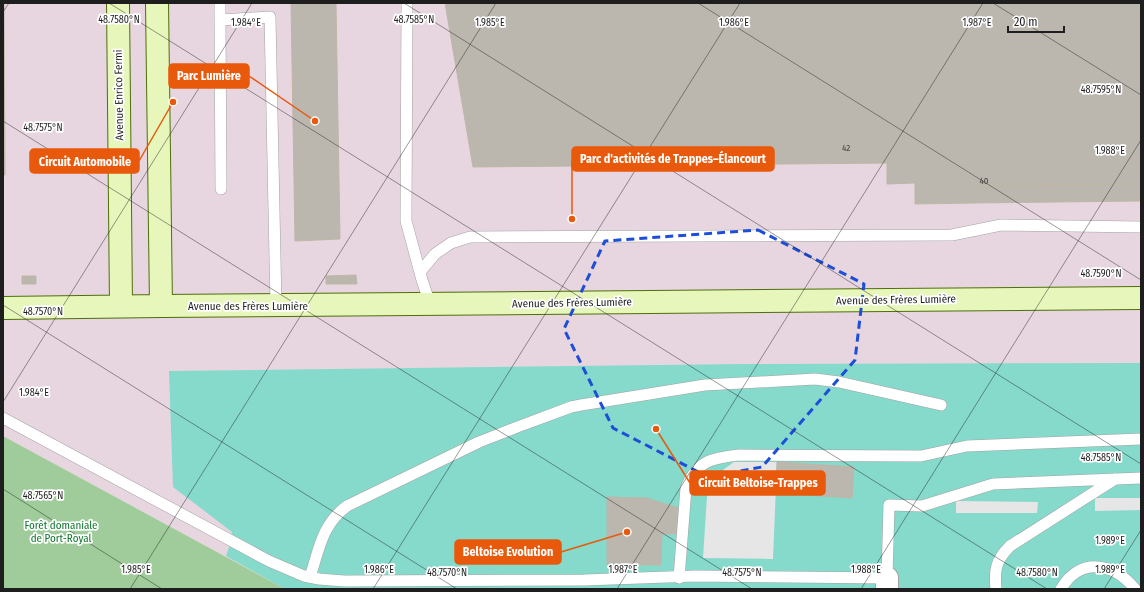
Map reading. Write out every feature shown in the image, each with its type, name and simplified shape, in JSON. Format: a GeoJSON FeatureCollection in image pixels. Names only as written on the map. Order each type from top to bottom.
{"type":"FeatureCollection","features":[{"type":"Feature","properties":{"kind":"street","name":"Avenue Enrico Fermi"},"geometry":{"type":"LineString","coordinates":[[118,3],[120,306]]}},
{"type":"Feature","properties":{"kind":"street"},"geometry":{"type":"LineString","coordinates":[[157,3],[161,306]]}},
{"type":"Feature","properties":{"kind":"street","name":"Avenue des Frères Lumière"},"geometry":{"type":"LineString","coordinates":[[3,308],[1141,298]]}},
{"type":"Feature","properties":{"kind":"lane"},"geometry":{"type":"LineString","coordinates":[[220,3],[221,189]]}},
{"type":"Feature","properties":{"kind":"lane"},"geometry":{"type":"LineString","coordinates":[[407,3],[406,221],[430,304]]}},
{"type":"Feature","properties":{"kind":"lane"},"geometry":{"type":"LineString","coordinates":[[220,20],[270,17],[276,306]]}},
{"type":"Feature","properties":{"kind":"lane"},"geometry":{"type":"LineString","coordinates":[[420,272],[435,254],[450,243],[470,237],[952,235],[1001,225],[1141,227]]}},
{"type":"Feature","properties":{"kind":"lane"},"geometry":{"type":"LineString","coordinates":[[310,577],[326,528],[336,515],[347,506],[479,442],[571,407],[705,385],[815,379],[840,382],[941,405]]}},
{"type":"Feature","properties":{"kind":"lane"},"geometry":{"type":"LineString","coordinates":[[3,418],[269,561],[293,572],[310,577],[344,581],[584,580],[703,576],[887,584],[889,505],[922,506],[993,484],[1141,478]]}},
{"type":"Feature","properties":{"kind":"lane"},"geometry":{"type":"LineString","coordinates":[[678,578],[686,488],[691,475],[704,463],[720,457],[739,455],[921,456],[968,446],[1141,439]]}},
{"type":"Feature","properties":{"kind":"lane"},"geometry":{"type":"LineString","coordinates":[[996,589],[994,577],[996,566],[1002,555],[1010,546],[1116,479]]}},
{"type":"Feature","properties":{"kind":"lane"},"geometry":{"type":"LineString","coordinates":[[1061,589],[1068,580],[1079,571],[1086,568],[1095,567],[1106,568],[1119,574],[1128,580],[1135,589]]}},
{"type":"Feature","properties":{"kind":"highlighted area"},"geometry":{"type":"Polygon","coordinates":[[[758,230],[864,284],[855,360],[762,467],[708,477],[613,428],[564,329],[605,241],[758,230]]]}},
{"type":"Feature","properties":{"kind":"shaded area"},"geometry":{"type":"Polygon","coordinates":[[[3,3],[1141,3],[1141,589],[285,589],[3,436],[3,3]]]}},
{"type":"Feature","properties":{"kind":"shaded area"},"geometry":{"type":"Polygon","coordinates":[[[1141,363],[1141,589],[285,589],[226,556],[231,541],[232,532],[173,487],[169,371],[744,364],[1141,363]]]}},
{"type":"Feature","properties":{"kind":"shaded area"},"geometry":{"type":"Polygon","coordinates":[[[734,462],[777,462],[773,559],[703,558],[708,481],[734,462]]]}},
{"type":"Feature","properties":{"kind":"shaded area"},"geometry":{"type":"Polygon","coordinates":[[[1095,498],[1141,498],[1141,510],[1095,511],[1095,498]]]}},
{"type":"Feature","properties":{"kind":"shaded area"},"geometry":{"type":"Polygon","coordinates":[[[956,501],[1038,502],[1037,513],[956,513],[956,501]]]}},
{"type":"Feature","properties":{"kind":"green space","name":"Forêt domaniale de Port-Royal"},"geometry":{"type":"Polygon","coordinates":[[[3,436],[285,589],[3,589],[3,436]]]}},
{"type":"Feature","properties":{"kind":"building"},"geometry":{"type":"Polygon","coordinates":[[[4,3],[5,175],[3,175],[4,3]]]}},
{"type":"Feature","properties":{"kind":"building"},"geometry":{"type":"Polygon","coordinates":[[[291,3],[336,3],[340,239],[295,241],[291,3]]]}},
{"type":"Feature","properties":{"kind":"building"},"geometry":{"type":"Polygon","coordinates":[[[445,3],[1141,3],[1141,184],[973,186],[973,203],[915,204],[915,183],[887,184],[887,163],[473,167],[445,3]]]}},
{"type":"Feature","properties":{"kind":"building"},"geometry":{"type":"Polygon","coordinates":[[[1141,184],[1141,201],[973,203],[973,186],[1141,184]]]}},
{"type":"Feature","properties":{"kind":"building"},"geometry":{"type":"Polygon","coordinates":[[[356,275],[357,284],[326,284],[326,276],[356,275]]]}},
{"type":"Feature","properties":{"kind":"building"},"geometry":{"type":"Polygon","coordinates":[[[22,276],[36,276],[36,284],[22,284],[22,276]]]}},
{"type":"Feature","properties":{"kind":"building"},"geometry":{"type":"Polygon","coordinates":[[[777,462],[854,467],[852,498],[776,493],[777,462]]]}},
{"type":"Feature","properties":{"kind":"building"},"geometry":{"type":"Polygon","coordinates":[[[607,497],[647,498],[681,509],[681,534],[662,534],[661,565],[607,565],[607,497]]]}},
{"type":"Feature","properties":{"kind":"place","name":"Circuit Automobile"},"geometry":{"type":"Point","coordinates":[173,102]}},
{"type":"Feature","properties":{"kind":"place","name":"Parc Lumière"},"geometry":{"type":"Point","coordinates":[315,121]}},
{"type":"Feature","properties":{"kind":"place","name":"Parc d'activités de Trappes–Élancourt"},"geometry":{"type":"Point","coordinates":[572,219]}},
{"type":"Feature","properties":{"kind":"place","name":"Circuit Beltoise-Trappes"},"geometry":{"type":"Point","coordinates":[656,429]}},
{"type":"Feature","properties":{"kind":"place","name":"Beltoise Evolution"},"geometry":{"type":"Point","coordinates":[627,532]}}]}
